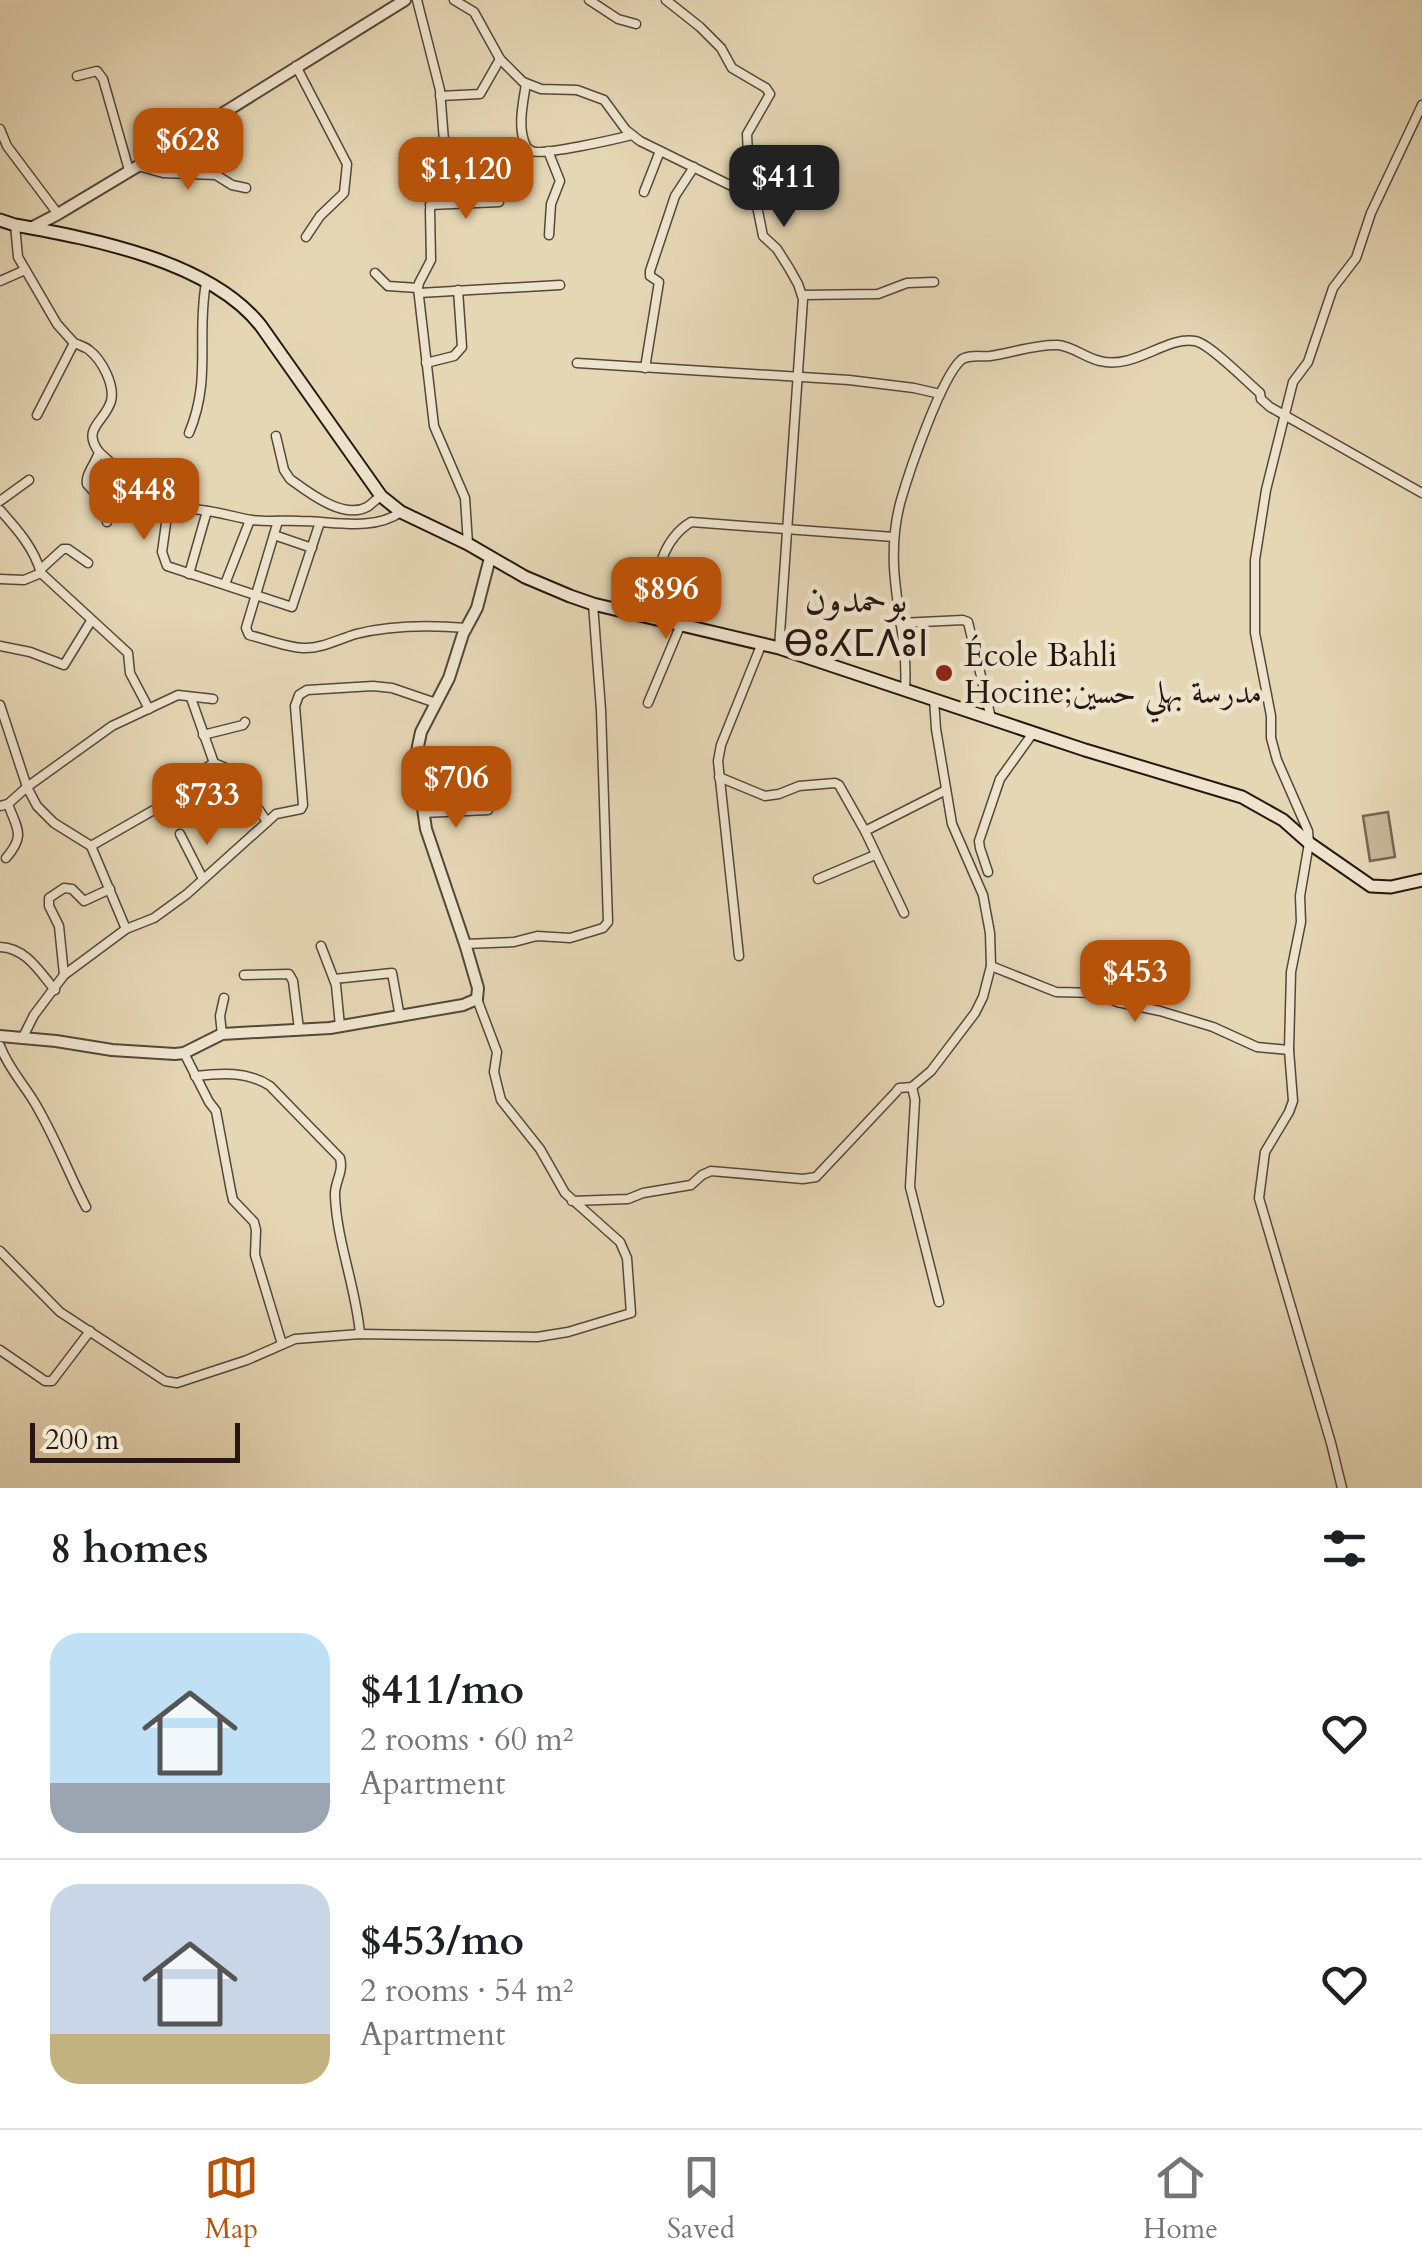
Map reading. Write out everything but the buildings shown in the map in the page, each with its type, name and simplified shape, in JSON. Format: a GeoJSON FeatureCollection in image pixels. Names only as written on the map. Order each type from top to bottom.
{"type":"FeatureCollection","features":[{"type":"Feature","properties":{"kind":"main road"},"geometry":{"type":"LineString","coordinates":[[0,220],[156,258],[239,302],[250,312],[380,496],[401,512],[525,577],[593,604],[762,643],[1242,798],[1274,814],[1371,886],[1392,888],[1422,880]]}},
{"type":"Feature","properties":{"kind":"street"},"geometry":{"type":"LineString","coordinates":[[30,228],[405,0]]}},
{"type":"Feature","properties":{"kind":"street"},"geometry":{"type":"LineString","coordinates":[[416,0],[440,96],[444,141],[430,205],[431,260],[419,291],[434,426],[464,498],[468,544]]}},
{"type":"Feature","properties":{"kind":"street"},"geometry":{"type":"LineString","coordinates":[[454,0],[474,12],[500,59],[526,84],[541,89],[577,90],[604,100],[632,136],[750,195]]}},
{"type":"Feature","properties":{"kind":"street"},"geometry":{"type":"LineString","coordinates":[[474,12],[482,0]]}},
{"type":"Feature","properties":{"kind":"street"},"geometry":{"type":"LineString","coordinates":[[589,0],[618,19],[636,24]]}},
{"type":"Feature","properties":{"kind":"street"},"geometry":{"type":"LineString","coordinates":[[666,0],[721,48],[732,68],[770,94],[747,134],[750,195],[757,206],[763,236],[777,249],[802,295],[778,648]]}},
{"type":"Feature","properties":{"kind":"street"},"geometry":{"type":"LineString","coordinates":[[440,96],[480,94],[500,59]]}},
{"type":"Feature","properties":{"kind":"street"},"geometry":{"type":"LineString","coordinates":[[296,66],[347,164],[343,194],[320,216],[306,237]]}},
{"type":"Feature","properties":{"kind":"street"},"geometry":{"type":"LineString","coordinates":[[77,76],[97,71],[104,79],[134,168]]}},
{"type":"Feature","properties":{"kind":"street"},"geometry":{"type":"LineString","coordinates":[[526,84],[522,114],[526,145],[534,153],[632,136]]}},
{"type":"Feature","properties":{"kind":"street"},"geometry":{"type":"LineString","coordinates":[[1342,1488],[1258,1198],[1265,1152],[1293,1101],[1289,1050],[1291,972],[1309,843],[1308,831],[1274,749],[1255,633],[1255,560],[1266,490],[1293,382],[1308,362],[1333,288],[1354,260],[1371,213],[1422,104]]}},
{"type":"Feature","properties":{"kind":"street"},"geometry":{"type":"LineString","coordinates":[[0,128],[7,146],[58,214]]}},
{"type":"Feature","properties":{"kind":"street"},"geometry":{"type":"LineString","coordinates":[[548,151],[560,180],[551,204],[549,235]]}},
{"type":"Feature","properties":{"kind":"street"},"geometry":{"type":"LineString","coordinates":[[644,192],[660,151]]}},
{"type":"Feature","properties":{"kind":"street"},"geometry":{"type":"LineString","coordinates":[[644,368],[659,282],[650,276],[652,261],[674,196],[694,167]]}},
{"type":"Feature","properties":{"kind":"street"},"geometry":{"type":"LineString","coordinates":[[134,168],[216,175],[246,188]]}},
{"type":"Feature","properties":{"kind":"street"},"geometry":{"type":"LineString","coordinates":[[430,205],[500,202]]}},
{"type":"Feature","properties":{"kind":"street"},"geometry":{"type":"LineString","coordinates":[[15,226],[16,252],[56,324],[74,343],[89,349],[107,372],[112,390],[110,405],[92,438],[99,452],[131,481]]}},
{"type":"Feature","properties":{"kind":"street"},"geometry":{"type":"LineString","coordinates":[[0,281],[25,270]]}},
{"type":"Feature","properties":{"kind":"street"},"geometry":{"type":"LineString","coordinates":[[375,273],[388,286],[419,291],[560,285]]}},
{"type":"Feature","properties":{"kind":"street"},"geometry":{"type":"LineString","coordinates":[[802,295],[878,294],[907,283],[934,282]]}},
{"type":"Feature","properties":{"kind":"street"},"geometry":{"type":"LineString","coordinates":[[189,433],[198,412],[202,384],[201,307],[206,283]]}},
{"type":"Feature","properties":{"kind":"street"},"geometry":{"type":"LineString","coordinates":[[426,362],[454,356],[462,347],[458,290]]}},
{"type":"Feature","properties":{"kind":"street"},"geometry":{"type":"LineString","coordinates":[[905,688],[894,537],[901,501],[940,394],[961,360],[968,357],[1062,345],[1100,361],[1122,362],[1175,344],[1198,341],[1260,393],[1264,403],[1422,493]]}},
{"type":"Feature","properties":{"kind":"street"},"geometry":{"type":"LineString","coordinates":[[37,415],[74,343]]}},
{"type":"Feature","properties":{"kind":"street"},"geometry":{"type":"LineString","coordinates":[[577,363],[797,376],[878,383],[940,394]]}},
{"type":"Feature","properties":{"kind":"street"},"geometry":{"type":"LineString","coordinates":[[276,436],[290,479],[328,505],[359,510],[380,496]]}},
{"type":"Feature","properties":{"kind":"street"},"geometry":{"type":"LineString","coordinates":[[99,452],[86,484],[108,509],[107,522]]}},
{"type":"Feature","properties":{"kind":"street"},"geometry":{"type":"LineString","coordinates":[[0,501],[30,480]]}},
{"type":"Feature","properties":{"kind":"street"},"geometry":{"type":"LineString","coordinates":[[0,510],[24,537],[41,571],[128,653],[130,673],[149,710]]}},
{"type":"Feature","properties":{"kind":"street"},"geometry":{"type":"LineString","coordinates":[[320,522],[294,605],[189,574],[168,566],[162,557],[168,516],[175,510],[207,511],[250,520],[278,520],[366,524],[401,512]]}},
{"type":"Feature","properties":{"kind":"street"},"geometry":{"type":"LineString","coordinates":[[189,574],[207,511]]}},
{"type":"Feature","properties":{"kind":"street"},"geometry":{"type":"LineString","coordinates":[[225,584],[250,520]]}},
{"type":"Feature","properties":{"kind":"street"},"geometry":{"type":"LineString","coordinates":[[278,520],[247,634],[308,648],[356,634],[400,628],[467,628]]}},
{"type":"Feature","properties":{"kind":"street"},"geometry":{"type":"LineString","coordinates":[[650,617],[660,562],[669,543],[684,526],[694,522],[894,537]]}},
{"type":"Feature","properties":{"kind":"street"},"geometry":{"type":"LineString","coordinates":[[274,534],[312,548]]}},
{"type":"Feature","properties":{"kind":"street"},"geometry":{"type":"LineString","coordinates":[[0,579],[24,580],[41,571],[63,548],[88,564]]}},
{"type":"Feature","properties":{"kind":"street"},"geometry":{"type":"LineString","coordinates":[[0,1251],[52,1304],[176,1384],[296,1339],[360,1334],[537,1336],[568,1332],[630,1313],[627,1258],[620,1242],[564,1194],[540,1149],[501,1100],[494,1072],[497,1052],[477,999],[478,988],[423,813],[418,741],[449,678],[458,646],[481,597],[490,558]]}},
{"type":"Feature","properties":{"kind":"street"},"geometry":{"type":"LineString","coordinates":[[465,944],[514,942],[537,936],[570,938],[604,928],[608,922],[593,604]]}},
{"type":"Feature","properties":{"kind":"street"},"geometry":{"type":"LineString","coordinates":[[900,623],[966,620],[992,718]]}},
{"type":"Feature","properties":{"kind":"street"},"geometry":{"type":"LineString","coordinates":[[0,646],[64,664],[91,621]]}},
{"type":"Feature","properties":{"kind":"street"},"geometry":{"type":"LineString","coordinates":[[648,702],[682,624]]}},
{"type":"Feature","properties":{"kind":"street"},"geometry":{"type":"LineString","coordinates":[[739,956],[718,762],[721,745],[762,643]]}},
{"type":"Feature","properties":{"kind":"street"},"geometry":{"type":"LineString","coordinates":[[22,1040],[34,1015],[64,975],[126,929],[154,918],[276,814],[301,809],[295,706],[298,695],[307,690],[373,686],[392,688],[436,703]]}},
{"type":"Feature","properties":{"kind":"street"},"geometry":{"type":"LineString","coordinates":[[6,858],[20,836],[4,805],[27,787],[112,726],[178,696],[213,699]]}},
{"type":"Feature","properties":{"kind":"street"},"geometry":{"type":"LineString","coordinates":[[191,698],[214,763],[234,771],[266,822]]}},
{"type":"Feature","properties":{"kind":"street"},"geometry":{"type":"LineString","coordinates":[[572,1201],[628,1199],[691,1185],[711,1171],[816,1177],[900,1088],[912,1087],[931,1071],[975,1014],[991,966],[990,933],[983,895],[952,824],[934,698]]}},
{"type":"Feature","properties":{"kind":"street"},"geometry":{"type":"LineString","coordinates":[[0,705],[2,721],[27,787],[46,817],[91,846],[126,929]]}},
{"type":"Feature","properties":{"kind":"street"},"geometry":{"type":"LineString","coordinates":[[203,735],[245,722]]}},
{"type":"Feature","properties":{"kind":"street"},"geometry":{"type":"LineString","coordinates":[[988,872],[980,840],[1000,779],[1033,733]]}},
{"type":"Feature","properties":{"kind":"street"},"geometry":{"type":"LineString","coordinates":[[91,846],[166,803],[191,777],[214,763]]}},
{"type":"Feature","properties":{"kind":"street"},"geometry":{"type":"LineString","coordinates":[[719,776],[765,796],[798,786],[838,784],[904,913]]}},
{"type":"Feature","properties":{"kind":"street"},"geometry":{"type":"LineString","coordinates":[[865,831],[946,790]]}},
{"type":"Feature","properties":{"kind":"street"},"geometry":{"type":"LineString","coordinates":[[423,813],[488,810]]}},
{"type":"Feature","properties":{"kind":"street"},"geometry":{"type":"LineString","coordinates":[[180,834],[203,880]]}},
{"type":"Feature","properties":{"kind":"street"},"geometry":{"type":"LineString","coordinates":[[818,879],[875,855]]}},
{"type":"Feature","properties":{"kind":"street"},"geometry":{"type":"LineString","coordinates":[[64,975],[58,926],[48,906],[49,898],[64,888],[72,889],[84,901],[110,889]]}},
{"type":"Feature","properties":{"kind":"street"},"geometry":{"type":"LineString","coordinates":[[321,946],[334,979],[340,1026]]}},
{"type":"Feature","properties":{"kind":"street"},"geometry":{"type":"LineString","coordinates":[[0,947],[23,954],[55,990]]}},
{"type":"Feature","properties":{"kind":"street"},"geometry":{"type":"LineString","coordinates":[[991,966],[1056,992],[1098,993],[1116,1002],[1213,1027],[1257,1047],[1289,1050]]}},
{"type":"Feature","properties":{"kind":"street"},"geometry":{"type":"LineString","coordinates":[[244,975],[278,973],[292,977],[299,1029]]}},
{"type":"Feature","properties":{"kind":"street"},"geometry":{"type":"LineString","coordinates":[[334,979],[392,973],[400,1017]]}},
{"type":"Feature","properties":{"kind":"street"},"geometry":{"type":"LineString","coordinates":[[222,1034],[224,998]]}},
{"type":"Feature","properties":{"kind":"street"},"geometry":{"type":"LineString","coordinates":[[0,1036],[131,1052],[184,1054],[222,1034],[340,1026],[463,1005],[477,999]]}},
{"type":"Feature","properties":{"kind":"street"},"geometry":{"type":"LineString","coordinates":[[0,1046],[7,1065],[33,1100],[55,1140],[86,1207]]}},
{"type":"Feature","properties":{"kind":"street"},"geometry":{"type":"LineString","coordinates":[[184,1054],[216,1112],[233,1200],[254,1222],[255,1255],[282,1344]]}},
{"type":"Feature","properties":{"kind":"street"},"geometry":{"type":"LineString","coordinates":[[195,1076],[224,1073],[260,1080],[340,1158],[342,1171],[334,1194],[342,1254],[360,1334]]}},
{"type":"Feature","properties":{"kind":"street"},"geometry":{"type":"LineString","coordinates":[[912,1087],[915,1100],[910,1188],[939,1302]]}},
{"type":"Feature","properties":{"kind":"street"},"geometry":{"type":"LineString","coordinates":[[0,1350],[45,1381],[52,1381],[90,1332]]}},
{"type":"Feature","properties":{"kind":"shaded area"},"geometry":{"type":"Polygon","coordinates":[[[1388,812],[1395,857],[1370,861],[1363,816],[1388,812]]]}},
{"type":"Feature","properties":{"kind":"place","name":"École Bahli Hocine;مدرسة بهلي حسين"},"geometry":{"type":"Point","coordinates":[944,673]}},
{"type":"Feature","properties":{"kind":"district","name":"بوحمدون ⴱⵓⵃⵎⴷⵓⵏ"},"geometry":{"type":"Point","coordinates":[856,621]}}]}
